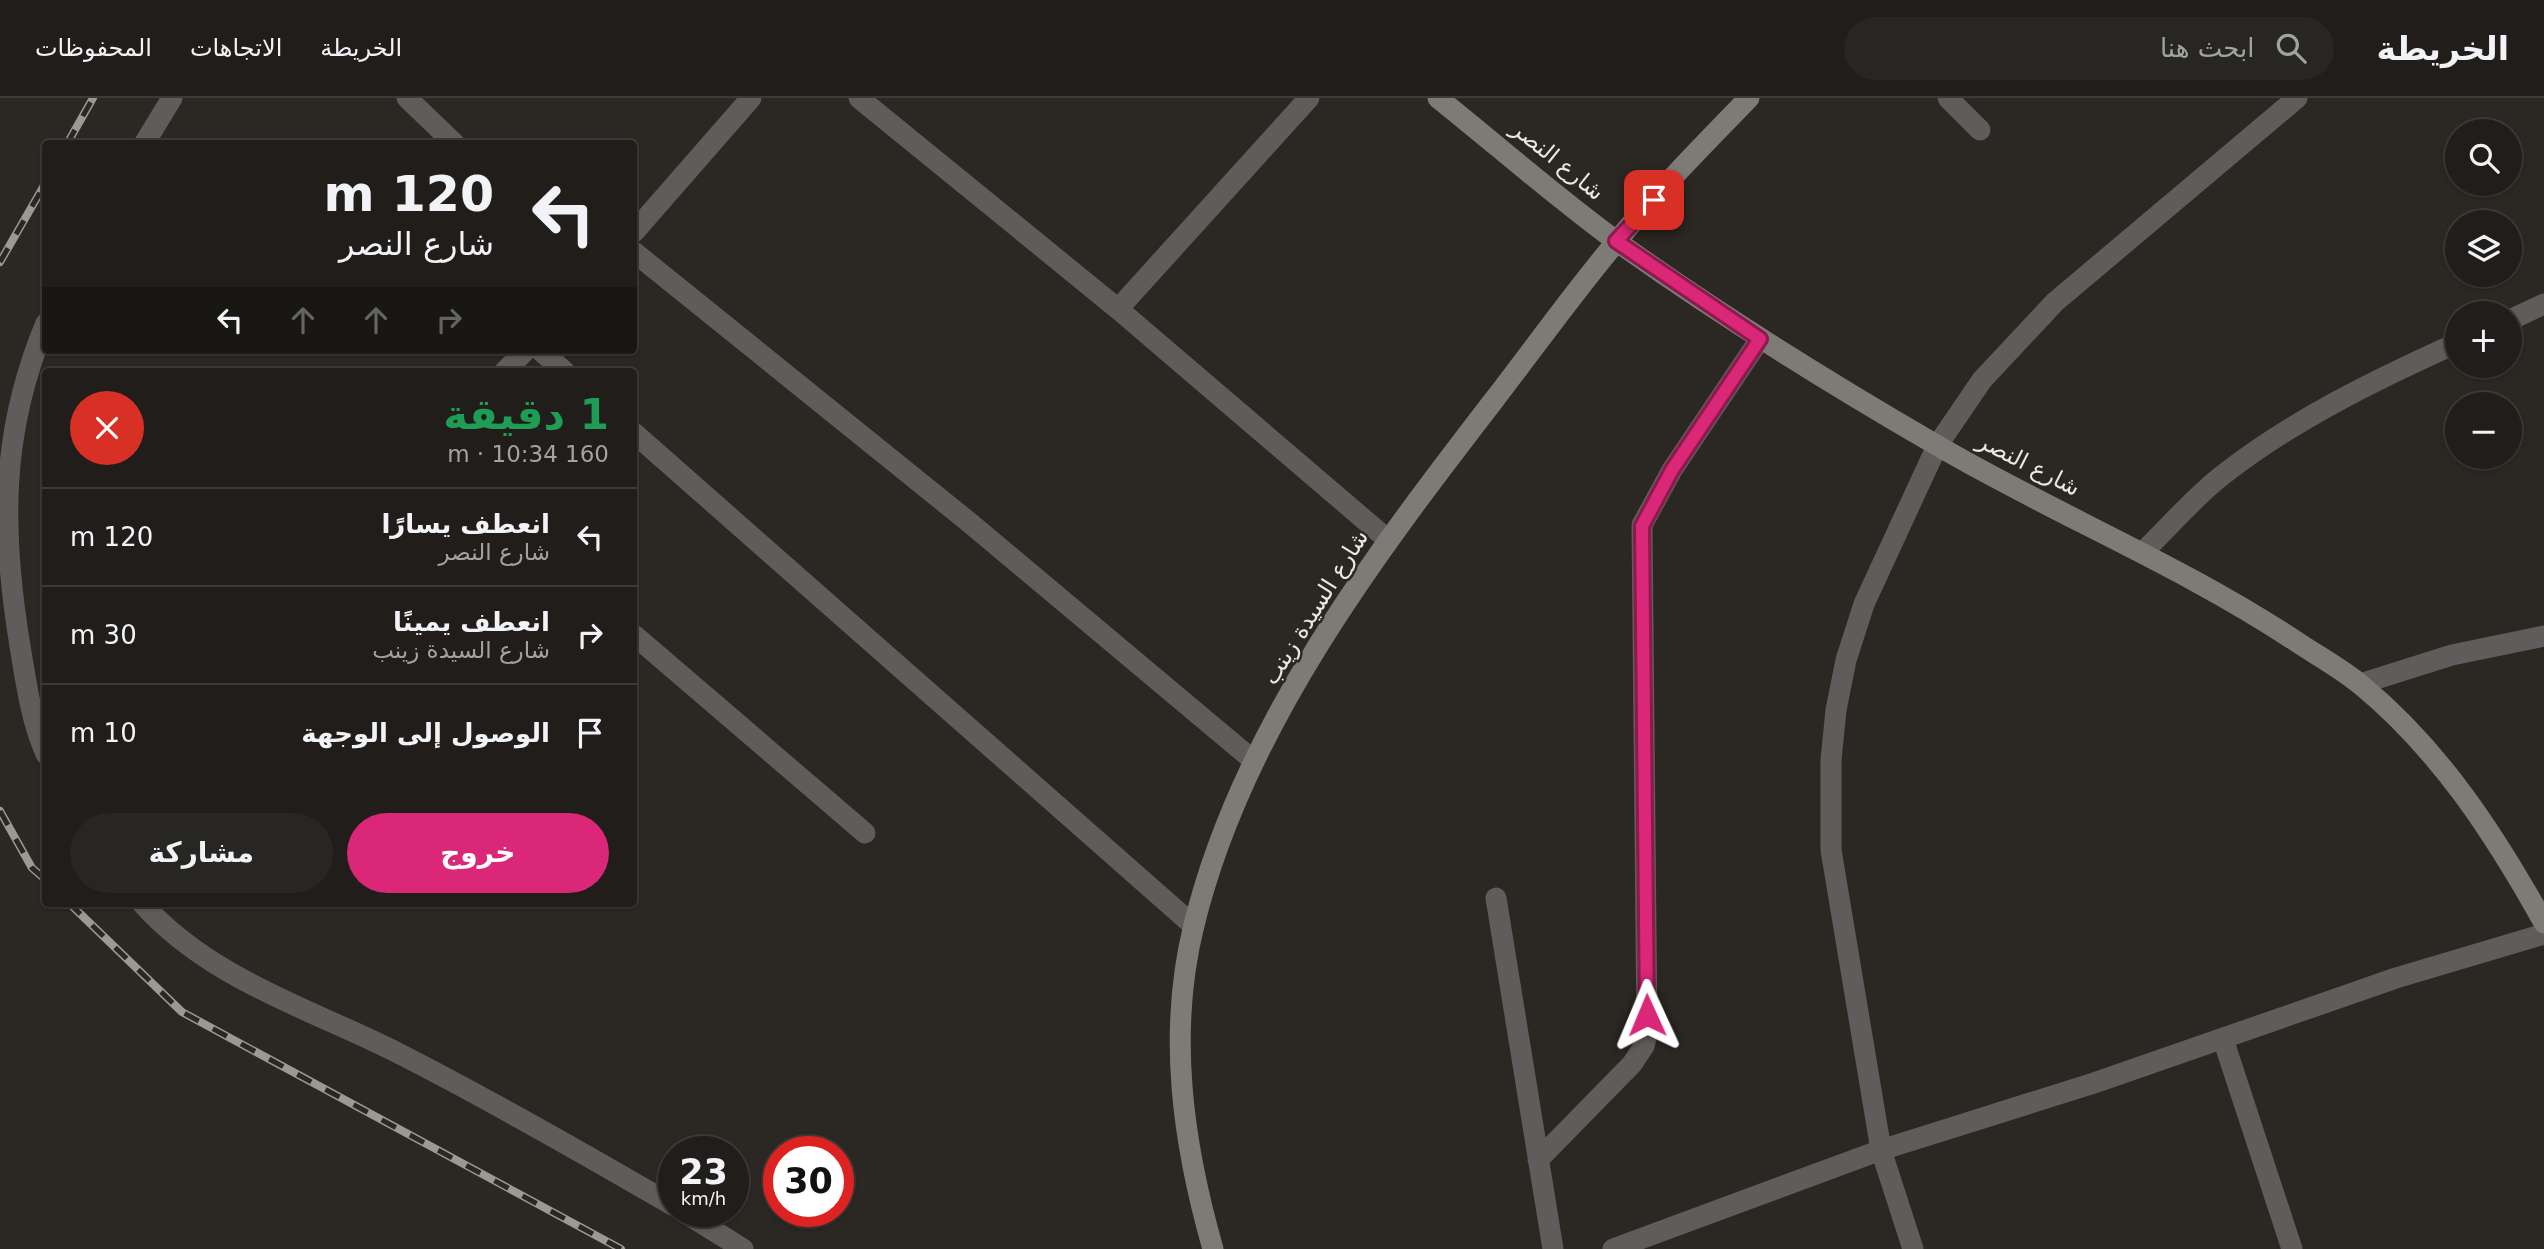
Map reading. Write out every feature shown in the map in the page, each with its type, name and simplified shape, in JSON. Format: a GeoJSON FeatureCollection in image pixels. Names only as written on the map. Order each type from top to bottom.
{"type":"FeatureCollection","features":[{"type":"Feature","properties":{"kind":"street"},"geometry":{"type":"LineString","coordinates":[[146,140],[172,98]]}},
{"type":"Feature","properties":{"kind":"street"},"geometry":{"type":"LineString","coordinates":[[407,98],[451,140]]}},
{"type":"Feature","properties":{"kind":"street"},"geometry":{"type":"LineString","coordinates":[[637,229],[751,98]]}},
{"type":"Feature","properties":{"kind":"street"},"geometry":{"type":"LineString","coordinates":[[859,98],[1118,309],[1387,539]]}},
{"type":"Feature","properties":{"kind":"street"},"geometry":{"type":"LineString","coordinates":[[1118,309],[1309,98]]}},
{"type":"Feature","properties":{"kind":"street","name":"شارع النصر"},"geometry":{"type":"LineString","coordinates":[[1438,98],[1616,241],[1760,339],[1937,446],[2143,552],[2256,615],[2360,684],[2412,734],[2470,802],[2508,859],[2544,923]]}},
{"type":"Feature","properties":{"kind":"street","name":"شارع السيدة زينب"},"geometry":{"type":"LineString","coordinates":[[1213,1249],[1186,1138],[1181,1075],[1183,998],[1194,926],[1216,855],[1254,761],[1295,686],[1387,539],[1616,241],[1749,98]]}},
{"type":"Feature","properties":{"kind":"street"},"geometry":{"type":"LineString","coordinates":[[1948,98],[1980,130]]}},
{"type":"Feature","properties":{"kind":"street"},"geometry":{"type":"LineString","coordinates":[[1913,1249],[1881,1150],[1831,850],[1831,760],[1846,660],[1864,604],[1937,446],[1982,380],[2055,302],[2297,98]]}},
{"type":"Feature","properties":{"kind":"street"},"geometry":{"type":"LineString","coordinates":[[637,254],[970,523],[1254,761]]}},
{"type":"Feature","properties":{"kind":"street"},"geometry":{"type":"LineString","coordinates":[[2522,314],[2544,304]]}},
{"type":"Feature","properties":{"kind":"street"},"geometry":{"type":"LineString","coordinates":[[42,332],[24,372],[14,413],[6,471],[6,541],[25,674],[42,746]]}},
{"type":"Feature","properties":{"kind":"street"},"geometry":{"type":"LineString","coordinates":[[1538,1160],[1632,1064],[1644,1046],[1647,1034],[1647,911],[1642,526],[1672,470],[1760,339]]}},
{"type":"Feature","properties":{"kind":"street"},"geometry":{"type":"LineString","coordinates":[[2143,552],[2221,476],[2265,443],[2411,363],[2445,348]]}},
{"type":"Feature","properties":{"kind":"street"},"geometry":{"type":"LineString","coordinates":[[508,368],[522,354]]}},
{"type":"Feature","properties":{"kind":"street"},"geometry":{"type":"LineString","coordinates":[[545,354],[561,368]]}},
{"type":"Feature","properties":{"kind":"street"},"geometry":{"type":"LineString","coordinates":[[637,436],[1194,926]]}},
{"type":"Feature","properties":{"kind":"street"},"geometry":{"type":"LineString","coordinates":[[2360,684],[2452,655],[2544,636]]}},
{"type":"Feature","properties":{"kind":"street"},"geometry":{"type":"LineString","coordinates":[[637,638],[864,833]]}},
{"type":"Feature","properties":{"kind":"street"},"geometry":{"type":"LineString","coordinates":[[1496,898],[1553,1249]]}},
{"type":"Feature","properties":{"kind":"street"},"geometry":{"type":"LineString","coordinates":[[146,907],[157,920],[202,954],[262,991],[455,1083],[658,1197]]}},
{"type":"Feature","properties":{"kind":"street"},"geometry":{"type":"LineString","coordinates":[[1613,1249],[1881,1150],[2223,1040],[2396,978],[2544,934]]}},
{"type":"Feature","properties":{"kind":"street"},"geometry":{"type":"LineString","coordinates":[[2223,1040],[2292,1249]]}},
{"type":"Feature","properties":{"kind":"street"},"geometry":{"type":"LineString","coordinates":[[708,1227],[743,1249]]}},
{"type":"Feature","properties":{"kind":"railway"},"geometry":{"type":"LineString","coordinates":[[69,140],[93,98]]}},
{"type":"Feature","properties":{"kind":"railway"},"geometry":{"type":"LineString","coordinates":[[0,262],[42,189]]}},
{"type":"Feature","properties":{"kind":"railway"},"geometry":{"type":"LineString","coordinates":[[0,811],[32,868],[42,877]]}},
{"type":"Feature","properties":{"kind":"railway"},"geometry":{"type":"LineString","coordinates":[[73,907],[182,1012],[621,1249]]}},
{"type":"Feature","properties":{"kind":"route"},"geometry":{"type":"LineString","coordinates":[[1647,1015],[1642,526],[1646,514],[1672,470],[1760,339],[1616,241],[1654,200]]}}]}
